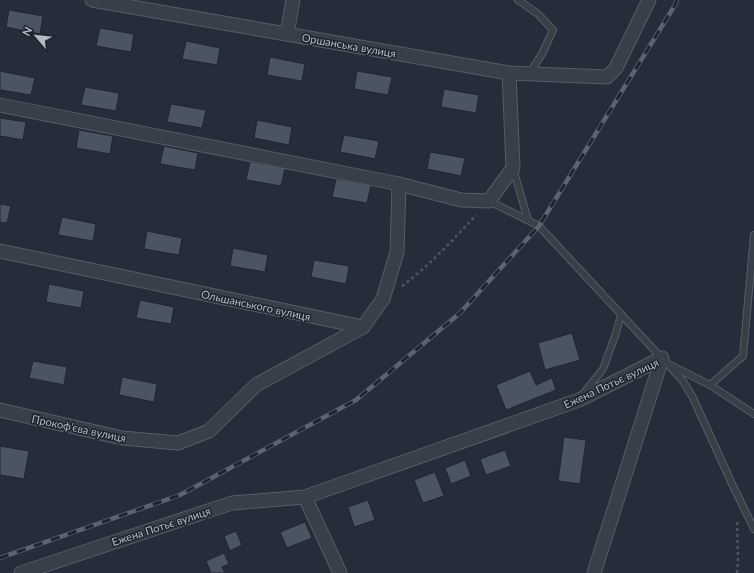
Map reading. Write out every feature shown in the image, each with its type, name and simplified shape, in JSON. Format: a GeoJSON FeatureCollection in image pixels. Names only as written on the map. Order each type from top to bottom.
{"type":"FeatureCollection","features":[{"type":"Feature","properties":{"kind":"street","name":"Оршанська вулиця"},"geometry":{"type":"LineString","coordinates":[[92,0],[147,5],[287,34],[509,73],[607,77],[616,68],[649,0]]}},
{"type":"Feature","properties":{"kind":"street"},"geometry":{"type":"LineString","coordinates":[[287,34],[293,0]]}},
{"type":"Feature","properties":{"kind":"street"},"geometry":{"type":"LineString","coordinates":[[0,105],[399,184],[461,200],[489,201],[513,168],[509,73]]}},
{"type":"Feature","properties":{"kind":"street"},"geometry":{"type":"LineString","coordinates":[[363,327],[383,299],[397,252],[399,184]]}},
{"type":"Feature","properties":{"kind":"street","name":"Ольшанського вулиця"},"geometry":{"type":"LineString","coordinates":[[0,251],[363,327]]}},
{"type":"Feature","properties":{"kind":"street","name":"Прокоф’єва вулиця"},"geometry":{"type":"LineString","coordinates":[[0,410],[122,438],[178,443],[209,431],[256,385],[363,327]]}},
{"type":"Feature","properties":{"kind":"street","name":"Ежена Потьє вулиця"},"geometry":{"type":"LineString","coordinates":[[21,573],[232,503],[305,496],[579,400],[664,360]]}},
{"type":"Feature","properties":{"kind":"street","name":"Ежена Потьє вулиця"},"geometry":{"type":"LineString","coordinates":[[594,573],[664,360]]}},
{"type":"Feature","properties":{"kind":"street"},"geometry":{"type":"LineString","coordinates":[[305,496],[340,573]]}},
{"type":"Feature","properties":{"kind":"lane"},"geometry":{"type":"LineString","coordinates":[[518,0],[538,14],[553,30],[542,54],[529,74]]}},
{"type":"Feature","properties":{"kind":"lane"},"geometry":{"type":"LineString","coordinates":[[513,168],[528,220]]}},
{"type":"Feature","properties":{"kind":"lane"},"geometry":{"type":"LineString","coordinates":[[489,201],[539,226],[683,381],[693,398],[754,530]]}},
{"type":"Feature","properties":{"kind":"lane"},"geometry":{"type":"LineString","coordinates":[[710,385],[743,356],[754,235]]}},
{"type":"Feature","properties":{"kind":"lane"},"geometry":{"type":"LineString","coordinates":[[579,400],[603,368],[621,315]]}},
{"type":"Feature","properties":{"kind":"lane"},"geometry":{"type":"LineString","coordinates":[[664,360],[710,385],[754,414]]}},
{"type":"Feature","properties":{"kind":"path"},"geometry":{"type":"LineString","coordinates":[[383,299],[412,278],[454,239],[489,201]]}},
{"type":"Feature","properties":{"kind":"path"},"geometry":{"type":"LineString","coordinates":[[737,520],[737,573]]}},
{"type":"Feature","properties":{"kind":"building"},"geometry":{"type":"Polygon","coordinates":[[[9,10],[43,16],[40,34],[6,27],[9,10]]]}},
{"type":"Feature","properties":{"kind":"building"},"geometry":{"type":"Polygon","coordinates":[[[100,28],[134,34],[131,52],[96,46],[100,28]]]}},
{"type":"Feature","properties":{"kind":"building"},"geometry":{"type":"Polygon","coordinates":[[[186,41],[220,48],[217,65],[182,59],[186,41]]]}},
{"type":"Feature","properties":{"kind":"building"},"geometry":{"type":"Polygon","coordinates":[[[270,57],[305,64],[302,81],[267,75],[270,57]]]}},
{"type":"Feature","properties":{"kind":"building"},"geometry":{"type":"Polygon","coordinates":[[[0,71],[35,78],[31,95],[0,90],[0,71]]]}},
{"type":"Feature","properties":{"kind":"building"},"geometry":{"type":"Polygon","coordinates":[[[357,71],[392,77],[388,95],[354,89],[357,71]]]}},
{"type":"Feature","properties":{"kind":"building"},"geometry":{"type":"Polygon","coordinates":[[[85,87],[119,93],[116,111],[81,105],[85,87]]]}},
{"type":"Feature","properties":{"kind":"building"},"geometry":{"type":"Polygon","coordinates":[[[444,89],[479,95],[476,113],[441,107],[444,89]]]}},
{"type":"Feature","properties":{"kind":"building"},"geometry":{"type":"Polygon","coordinates":[[[171,104],[206,110],[202,128],[167,122],[171,104]]]}},
{"type":"Feature","properties":{"kind":"building"},"geometry":{"type":"Polygon","coordinates":[[[0,118],[26,122],[23,140],[0,136],[0,118]]]}},
{"type":"Feature","properties":{"kind":"building"},"geometry":{"type":"Polygon","coordinates":[[[257,120],[292,127],[289,145],[254,138],[257,120]]]}},
{"type":"Feature","properties":{"kind":"building"},"geometry":{"type":"Polygon","coordinates":[[[79,130],[113,136],[110,154],[76,148],[79,130]]]}},
{"type":"Feature","properties":{"kind":"building"},"geometry":{"type":"Polygon","coordinates":[[[344,135],[379,141],[375,159],[340,152],[344,135]]]}},
{"type":"Feature","properties":{"kind":"building"},"geometry":{"type":"Polygon","coordinates":[[[164,146],[198,153],[195,170],[160,164],[164,146]]]}},
{"type":"Feature","properties":{"kind":"building"},"geometry":{"type":"Polygon","coordinates":[[[430,152],[465,158],[461,176],[427,169],[430,152]]]}},
{"type":"Feature","properties":{"kind":"building"},"geometry":{"type":"Polygon","coordinates":[[[250,162],[285,168],[281,186],[246,180],[250,162]]]}},
{"type":"Feature","properties":{"kind":"building"},"geometry":{"type":"Polygon","coordinates":[[[336,179],[371,185],[367,203],[332,197],[336,179]]]}},
{"type":"Feature","properties":{"kind":"building"},"geometry":{"type":"Polygon","coordinates":[[[0,204],[11,206],[7,223],[0,222],[0,204]]]}},
{"type":"Feature","properties":{"kind":"building"},"geometry":{"type":"Polygon","coordinates":[[[62,217],[96,224],[93,241],[58,235],[62,217]]]}},
{"type":"Feature","properties":{"kind":"building"},"geometry":{"type":"Polygon","coordinates":[[[147,231],[182,238],[179,255],[144,249],[147,231]]]}},
{"type":"Feature","properties":{"kind":"building"},"geometry":{"type":"Polygon","coordinates":[[[233,248],[268,255],[265,272],[230,266],[233,248]]]}},
{"type":"Feature","properties":{"kind":"building"},"geometry":{"type":"Polygon","coordinates":[[[314,260],[349,266],[346,284],[311,277],[314,260]]]}},
{"type":"Feature","properties":{"kind":"building"},"geometry":{"type":"Polygon","coordinates":[[[49,284],[84,291],[81,308],[46,302],[49,284]]]}},
{"type":"Feature","properties":{"kind":"building"},"geometry":{"type":"Polygon","coordinates":[[[140,300],[174,307],[171,324],[136,318],[140,300]]]}},
{"type":"Feature","properties":{"kind":"building"},"geometry":{"type":"Polygon","coordinates":[[[572,333],[580,360],[545,370],[538,343],[572,333]]]}},
{"type":"Feature","properties":{"kind":"building"},"geometry":{"type":"Polygon","coordinates":[[[33,361],[67,367],[64,385],[29,378],[33,361]]]}},
{"type":"Feature","properties":{"kind":"building"},"geometry":{"type":"Polygon","coordinates":[[[530,371],[536,385],[552,378],[556,390],[506,410],[496,385],[530,371]]]}},
{"type":"Feature","properties":{"kind":"building"},"geometry":{"type":"Polygon","coordinates":[[[122,377],[157,384],[154,402],[119,395],[122,377]]]}},
{"type":"Feature","properties":{"kind":"building"},"geometry":{"type":"Polygon","coordinates":[[[564,437],[586,440],[580,484],[558,481],[564,437]]]}},
{"type":"Feature","properties":{"kind":"building"},"geometry":{"type":"Polygon","coordinates":[[[0,446],[29,451],[24,479],[0,475],[0,446]]]}},
{"type":"Feature","properties":{"kind":"building"},"geometry":{"type":"Polygon","coordinates":[[[505,450],[511,466],[486,475],[480,459],[505,450]]]}},
{"type":"Feature","properties":{"kind":"building"},"geometry":{"type":"Polygon","coordinates":[[[465,460],[471,476],[451,484],[445,468],[465,460]]]}},
{"type":"Feature","properties":{"kind":"building"},"geometry":{"type":"Polygon","coordinates":[[[435,472],[444,496],[423,503],[414,480],[435,472]]]}},
{"type":"Feature","properties":{"kind":"building"},"geometry":{"type":"Polygon","coordinates":[[[368,500],[375,520],[354,527],[348,507],[368,500]]]}},
{"type":"Feature","properties":{"kind":"building"},"geometry":{"type":"Polygon","coordinates":[[[305,522],[312,538],[287,548],[280,532],[305,522]]]}},
{"type":"Feature","properties":{"kind":"building"},"geometry":{"type":"Polygon","coordinates":[[[236,531],[242,545],[230,551],[224,536],[236,531]]]}},
{"type":"Feature","properties":{"kind":"building"},"geometry":{"type":"Polygon","coordinates":[[[224,553],[229,564],[222,567],[225,573],[211,573],[206,561],[224,553]]]}},
{"type":"Feature","properties":{"kind":"railway"},"geometry":{"type":"LineString","coordinates":[[0,558],[180,495],[356,400],[460,313],[539,226],[677,0]]}}]}
